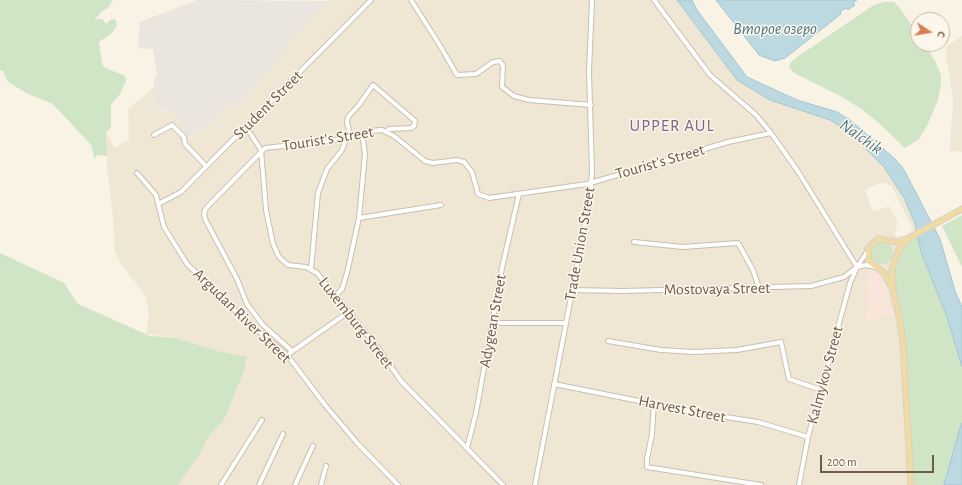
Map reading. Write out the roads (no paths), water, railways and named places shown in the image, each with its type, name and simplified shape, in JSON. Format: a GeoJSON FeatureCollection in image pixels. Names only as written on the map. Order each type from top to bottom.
{"type":"FeatureCollection","features":[{"type":"Feature","properties":{"kind":"main road"},"geometry":{"type":"LineString","coordinates":[[893,291],[884,273],[869,261],[867,252],[874,241],[882,238],[897,242],[910,237],[962,209]]}},
{"type":"Feature","properties":{"kind":"main road"},"geometry":{"type":"LineString","coordinates":[[910,237],[902,244],[896,254],[891,275],[903,342],[911,485]]}},
{"type":"Feature","properties":{"kind":"main road"},"geometry":{"type":"LineString","coordinates":[[890,241],[895,247],[896,254]]}},
{"type":"Feature","properties":{"kind":"main road"},"geometry":{"type":"LineString","coordinates":[[876,267],[886,268],[894,262]]}},
{"type":"Feature","properties":{"kind":"street","name":"Student Street"},"geometry":{"type":"LineString","coordinates":[[160,203],[177,195],[371,0]]}},
{"type":"Feature","properties":{"kind":"street"},"geometry":{"type":"LineString","coordinates":[[411,0],[457,75],[476,74],[493,62],[500,61],[503,66],[502,87],[514,96],[529,100],[591,105]]}},
{"type":"Feature","properties":{"kind":"street","name":"Trade Union Street"},"geometry":{"type":"LineString","coordinates":[[535,485],[573,290],[591,182],[590,72],[592,0]]}},
{"type":"Feature","properties":{"kind":"street"},"geometry":{"type":"LineString","coordinates":[[654,0],[710,75],[756,114],[772,133],[857,267]]}},
{"type":"Feature","properties":{"kind":"street"},"geometry":{"type":"LineString","coordinates":[[351,137],[347,123],[348,117],[359,105],[373,85],[414,121],[414,126],[411,128],[389,129],[386,132]]}},
{"type":"Feature","properties":{"kind":"street"},"geometry":{"type":"LineString","coordinates":[[154,134],[172,124],[184,137],[185,144],[206,166]]}},
{"type":"Feature","properties":{"kind":"street","name":"Luxemburg Street"},"geometry":{"type":"LineString","coordinates":[[246,127],[261,150],[266,210],[276,252],[281,259],[288,264],[311,269],[319,276],[347,313],[378,348],[404,384],[503,485]]}},
{"type":"Feature","properties":{"kind":"street","name":"Tourist's Street"},"geometry":{"type":"LineString","coordinates":[[292,351],[263,325],[247,304],[233,272],[205,218],[206,209],[259,155],[261,150],[265,148],[346,139],[376,130],[386,132],[403,143],[425,161],[436,163],[457,160],[467,164],[472,172],[476,192],[480,196],[489,198],[587,184],[728,142],[772,133]]}},
{"type":"Feature","properties":{"kind":"street"},"geometry":{"type":"LineString","coordinates":[[335,296],[342,288],[348,273],[359,218],[365,154],[362,134]]}},
{"type":"Feature","properties":{"kind":"street"},"geometry":{"type":"LineString","coordinates":[[311,269],[318,194],[327,169],[342,150],[346,139]]}},
{"type":"Feature","properties":{"kind":"street","name":"Argudan River Street"},"geometry":{"type":"LineString","coordinates":[[137,174],[152,189],[160,203],[164,227],[188,264],[244,318],[288,356],[318,397],[358,444],[398,485]]}},
{"type":"Feature","properties":{"kind":"street","name":"Adygean Street"},"geometry":{"type":"LineString","coordinates":[[467,448],[519,194]]}},
{"type":"Feature","properties":{"kind":"street"},"geometry":{"type":"LineString","coordinates":[[359,218],[441,206]]}},
{"type":"Feature","properties":{"kind":"street"},"geometry":{"type":"LineString","coordinates":[[634,242],[683,247],[738,243],[753,270],[759,288]]}},
{"type":"Feature","properties":{"kind":"street"},"geometry":{"type":"LineString","coordinates":[[857,267],[867,252]]}},
{"type":"Feature","properties":{"kind":"street"},"geometry":{"type":"LineString","coordinates":[[857,267],[866,265],[876,267]]}},
{"type":"Feature","properties":{"kind":"street","name":"Mostovaya Street"},"geometry":{"type":"LineString","coordinates":[[573,290],[623,291],[759,288],[824,284],[844,277],[857,267]]}},
{"type":"Feature","properties":{"kind":"street","name":"Kalmykov Street"},"geometry":{"type":"LineString","coordinates":[[799,485],[808,437],[850,283],[857,267]]}},
{"type":"Feature","properties":{"kind":"street"},"geometry":{"type":"LineString","coordinates":[[288,356],[292,351],[347,313]]}},
{"type":"Feature","properties":{"kind":"street"},"geometry":{"type":"LineString","coordinates":[[492,323],[566,323]]}},
{"type":"Feature","properties":{"kind":"street"},"geometry":{"type":"LineString","coordinates":[[608,341],[661,350],[694,352],[737,350],[782,342],[789,379],[821,390]]}},
{"type":"Feature","properties":{"kind":"street","name":"Harvest Street"},"geometry":{"type":"LineString","coordinates":[[554,384],[758,422],[808,437]]}},
{"type":"Feature","properties":{"kind":"street"},"geometry":{"type":"LineString","coordinates":[[654,403],[652,434],[647,459],[647,468],[761,485]]}},
{"type":"Feature","properties":{"kind":"street"},"geometry":{"type":"LineString","coordinates":[[221,485],[262,420]]}},
{"type":"Feature","properties":{"kind":"street"},"geometry":{"type":"LineString","coordinates":[[260,485],[283,434]]}},
{"type":"Feature","properties":{"kind":"street"},"geometry":{"type":"LineString","coordinates":[[295,485],[313,446]]}},
{"type":"Feature","properties":{"kind":"street"},"geometry":{"type":"LineString","coordinates":[[321,485],[326,466]]}},
{"type":"Feature","properties":{"kind":"water","name":"Nalchik"},"geometry":{"type":"Polygon","coordinates":[[[677,0],[692,0],[697,10],[747,77],[797,100],[837,112],[850,120],[894,158],[903,168],[940,239],[955,291],[962,307],[962,367],[947,317],[921,252],[915,224],[904,198],[884,167],[849,132],[830,120],[770,100],[737,80],[677,0]]]}},
{"type":"Feature","properties":{"kind":"water","name":"Второе озеро"},"geometry":{"type":"Polygon","coordinates":[[[716,0],[857,0],[853,3],[855,5],[848,10],[846,8],[840,12],[841,14],[785,58],[775,61],[759,55],[716,0]]]}},
{"type":"Feature","properties":{"kind":"water"},"geometry":{"type":"Polygon","coordinates":[[[962,423],[962,485],[944,485],[960,428],[962,423]]]}},
{"type":"Feature","properties":{"kind":"district","name":"UPPER AUL"},"geometry":{"type":"Point","coordinates":[672,126]}}]}
